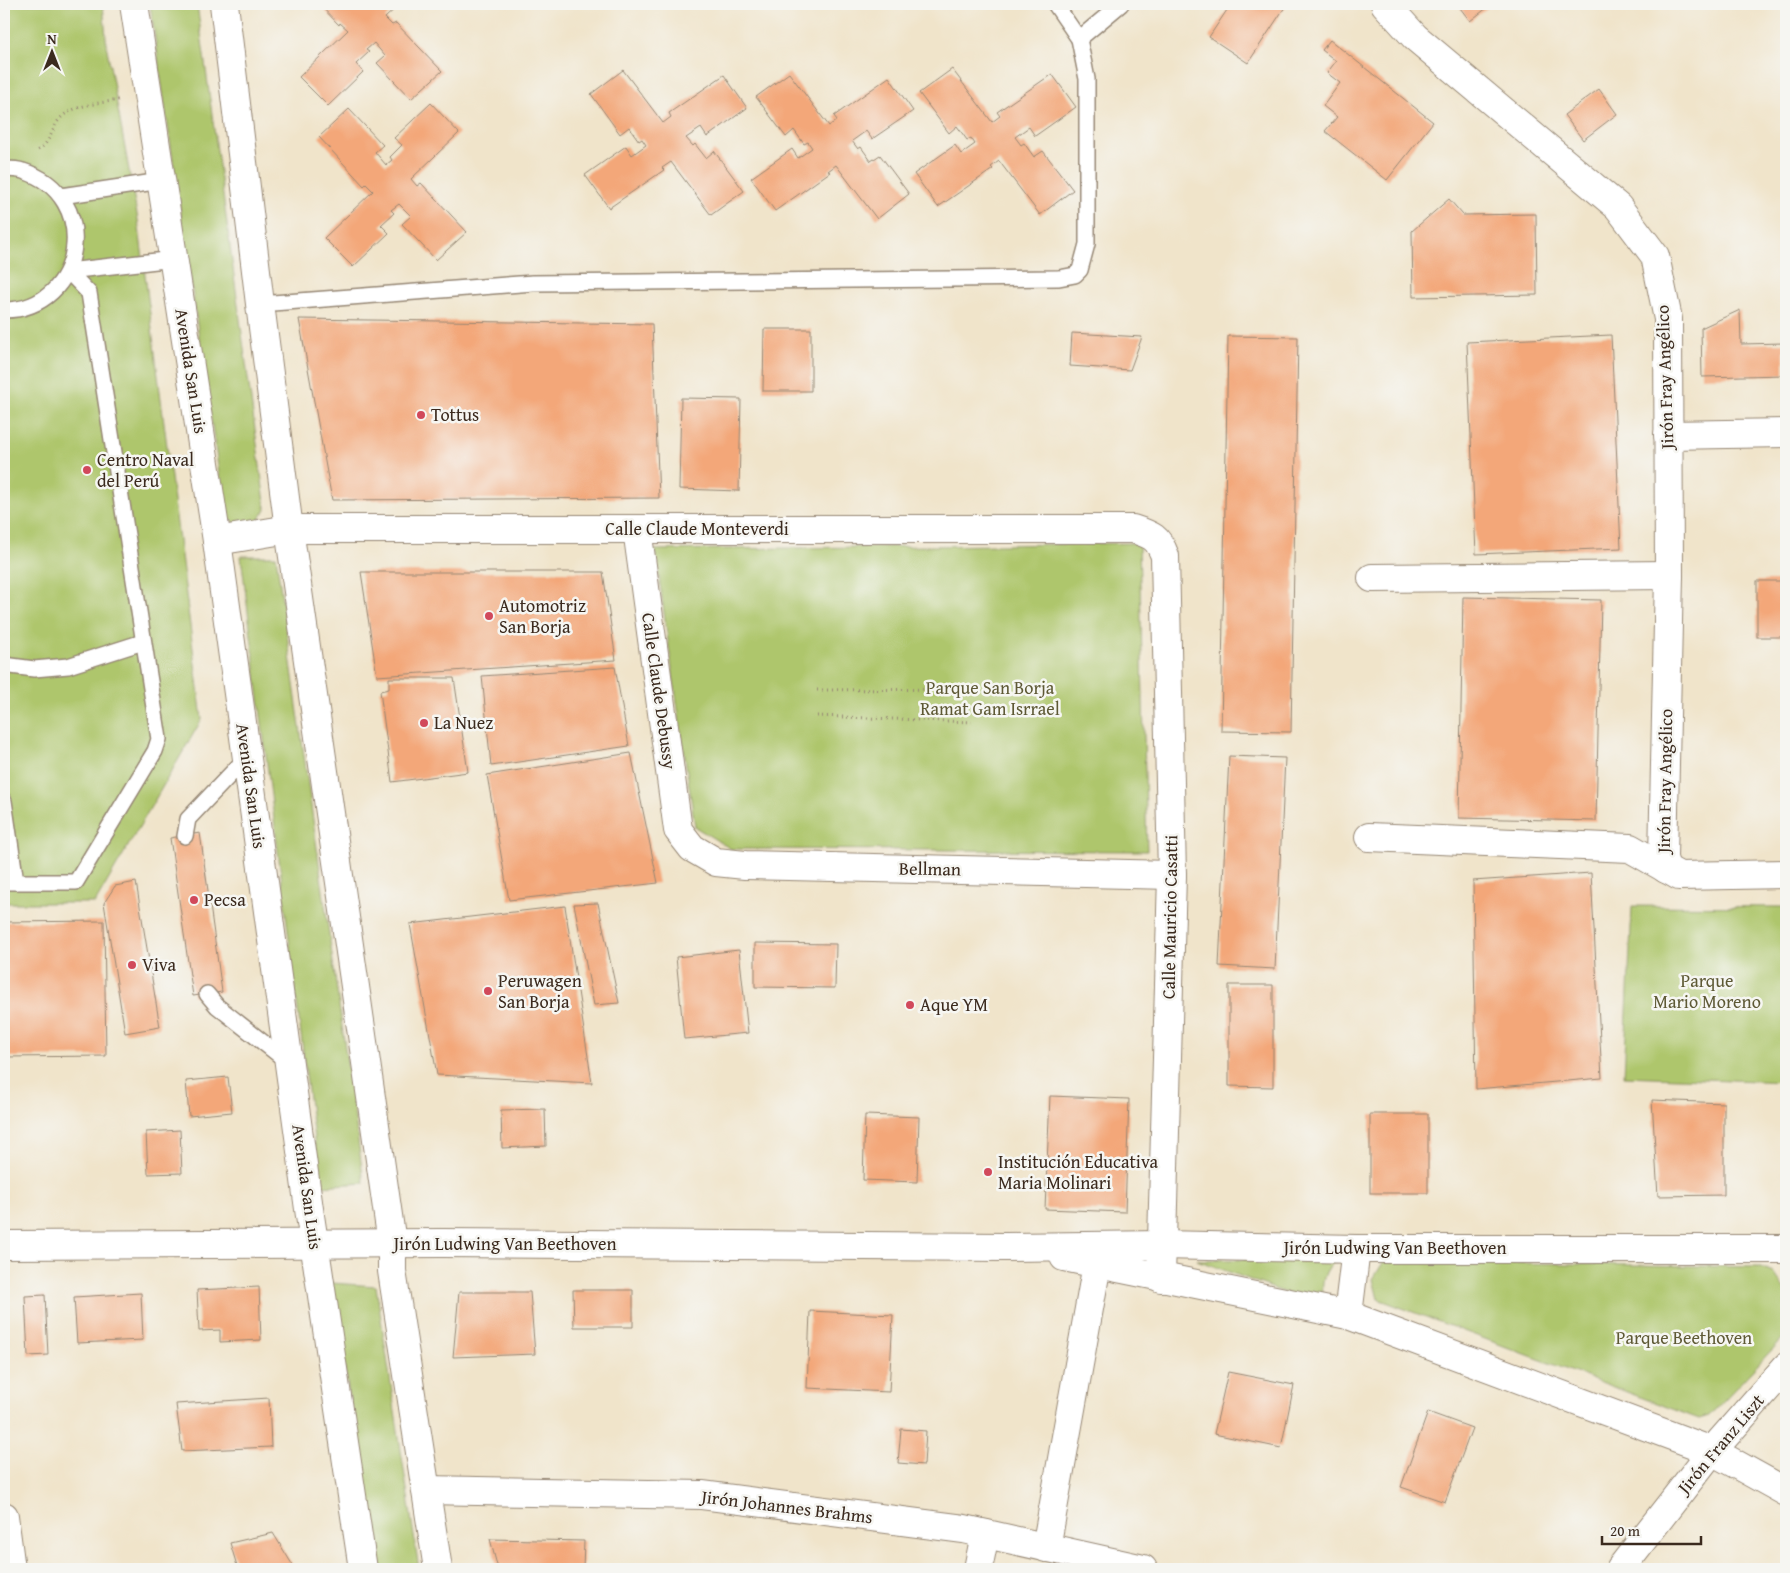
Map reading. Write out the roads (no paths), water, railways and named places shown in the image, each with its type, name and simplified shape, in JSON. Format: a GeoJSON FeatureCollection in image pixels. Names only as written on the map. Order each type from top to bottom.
{"type":"FeatureCollection","features":[{"type":"Feature","properties":{"kind":"street","name":"Avenida San Luis"},"geometry":{"type":"LineString","coordinates":[[134,4],[217,541],[289,1063],[363,1569]]}},
{"type":"Feature","properties":{"kind":"street"},"geometry":{"type":"LineString","coordinates":[[224,4],[289,529],[392,1243],[394,1280],[438,1569]]}},
{"type":"Feature","properties":{"kind":"street","name":"Jirón Fray Angélico"},"geometry":{"type":"LineString","coordinates":[[1385,4],[1415,37],[1618,207],[1655,256],[1668,319],[1669,575],[1663,858],[1666,869]]}},
{"type":"Feature","properties":{"kind":"street"},"geometry":{"type":"LineString","coordinates":[[1668,435],[1786,432]]}},
{"type":"Feature","properties":{"kind":"street","name":"Calle Claude Monteverdi"},"geometry":{"type":"LineString","coordinates":[[217,541],[289,529],[1133,529],[1144,532],[1160,543],[1165,556]]}},
{"type":"Feature","properties":{"kind":"street","name":"Calle Claude Debussy"},"geometry":{"type":"LineString","coordinates":[[637,529],[678,830],[692,848]]}},
{"type":"Feature","properties":{"kind":"street","name":"Calle Mauricio Casatti"},"geometry":{"type":"LineString","coordinates":[[1161,1278],[1172,875],[1165,556]]}},
{"type":"Feature","properties":{"kind":"street"},"geometry":{"type":"LineString","coordinates":[[1372,578],[1669,575]]}},
{"type":"Feature","properties":{"kind":"street"},"geometry":{"type":"LineString","coordinates":[[1369,837],[1630,848],[1679,876],[1786,874]]}},
{"type":"Feature","properties":{"kind":"street","name":"Bellman"},"geometry":{"type":"LineString","coordinates":[[692,848],[716,862],[744,865],[1172,875]]}},
{"type":"Feature","properties":{"kind":"street","name":"Jirón Ludwing Van Beethoven"},"geometry":{"type":"LineString","coordinates":[[4,1244],[392,1243],[1006,1247],[1162,1244],[1356,1249],[1785,1250]]}},
{"type":"Feature","properties":{"kind":"street","name":"Jirón Ludwing Van Beethoven"},"geometry":{"type":"LineString","coordinates":[[1006,1247],[1348,1315],[1712,1452],[1786,1492]]}},
{"type":"Feature","properties":{"kind":"street"},"geometry":{"type":"LineString","coordinates":[[1348,1315],[1356,1249]]}},
{"type":"Feature","properties":{"kind":"street"},"geometry":{"type":"LineString","coordinates":[[1046,1548],[1097,1264]]}},
{"type":"Feature","properties":{"kind":"street","name":"Jirón Franz Liszt"},"geometry":{"type":"LineString","coordinates":[[1620,1569],[1712,1452],[1786,1367]]}},
{"type":"Feature","properties":{"kind":"street","name":"Jirón Johannes Brahms"},"geometry":{"type":"LineString","coordinates":[[426,1490],[702,1495],[945,1526],[1143,1569]]}},
{"type":"Feature","properties":{"kind":"street"},"geometry":{"type":"LineString","coordinates":[[4,1516],[11,1569]]}},
{"type":"Feature","properties":{"kind":"street"},"geometry":{"type":"LineString","coordinates":[[978,1569],[984,1534]]}},
{"type":"Feature","properties":{"kind":"lane"},"geometry":{"type":"LineString","coordinates":[[260,304],[533,283],[1059,278],[1075,275],[1080,270],[1087,244],[1087,78],[1079,39],[1055,4]]}},
{"type":"Feature","properties":{"kind":"lane"},"geometry":{"type":"LineString","coordinates":[[1079,39],[1121,4]]}},
{"type":"Feature","properties":{"kind":"lane"},"geometry":{"type":"LineString","coordinates":[[4,169],[22,171],[44,181],[61,196],[71,214],[75,233],[74,252],[68,271],[55,289],[37,303],[16,310],[4,310]]}},
{"type":"Feature","properties":{"kind":"lane"},"geometry":{"type":"LineString","coordinates":[[61,196],[162,181]]}},
{"type":"Feature","properties":{"kind":"lane"},"geometry":{"type":"LineString","coordinates":[[68,271],[174,259]]}},
{"type":"Feature","properties":{"kind":"lane"},"geometry":{"type":"LineString","coordinates":[[4,801],[10,882],[76,882],[155,751],[159,739],[89,293],[68,271]]}},
{"type":"Feature","properties":{"kind":"lane"},"geometry":{"type":"LineString","coordinates":[[4,665],[34,669],[68,666],[143,642]]}},
{"type":"Feature","properties":{"kind":"lane"},"geometry":{"type":"LineString","coordinates":[[185,836],[188,819],[247,757]]}},
{"type":"Feature","properties":{"kind":"lane"},"geometry":{"type":"LineString","coordinates":[[207,994],[216,1006],[289,1063]]}},
{"type":"Feature","properties":{"kind":"place","name":"Tottus"},"geometry":{"type":"Point","coordinates":[421,415]}},
{"type":"Feature","properties":{"kind":"place","name":"Centro Naval del Perú"},"geometry":{"type":"Point","coordinates":[87,470]}},
{"type":"Feature","properties":{"kind":"place","name":"Automotriz San Borja"},"geometry":{"type":"Point","coordinates":[489,616]}},
{"type":"Feature","properties":{"kind":"place","name":"La Nuez"},"geometry":{"type":"Point","coordinates":[424,723]}},
{"type":"Feature","properties":{"kind":"place","name":"Pecsa"},"geometry":{"type":"Point","coordinates":[194,900]}},
{"type":"Feature","properties":{"kind":"place","name":"Viva"},"geometry":{"type":"Point","coordinates":[132,965]}},
{"type":"Feature","properties":{"kind":"place","name":"Peruwagen San Borja"},"geometry":{"type":"Point","coordinates":[488,991]}},
{"type":"Feature","properties":{"kind":"place","name":"Aque YM"},"geometry":{"type":"Point","coordinates":[910,1005]}},
{"type":"Feature","properties":{"kind":"place","name":"Institución Educativa Maria Molinari"},"geometry":{"type":"Point","coordinates":[988,1172]}},
{"type":"Feature","properties":{"kind":"park label","name":"Parque San Borja Ramat Gam Isrrael"},"geometry":{"type":"Point","coordinates":[990,698]}},
{"type":"Feature","properties":{"kind":"park label","name":"Parque Mario Moreno"},"geometry":{"type":"Point","coordinates":[1707,991]}},
{"type":"Feature","properties":{"kind":"park label","name":"Parque Beethoven"},"geometry":{"type":"Point","coordinates":[1684,1338]}}]}
